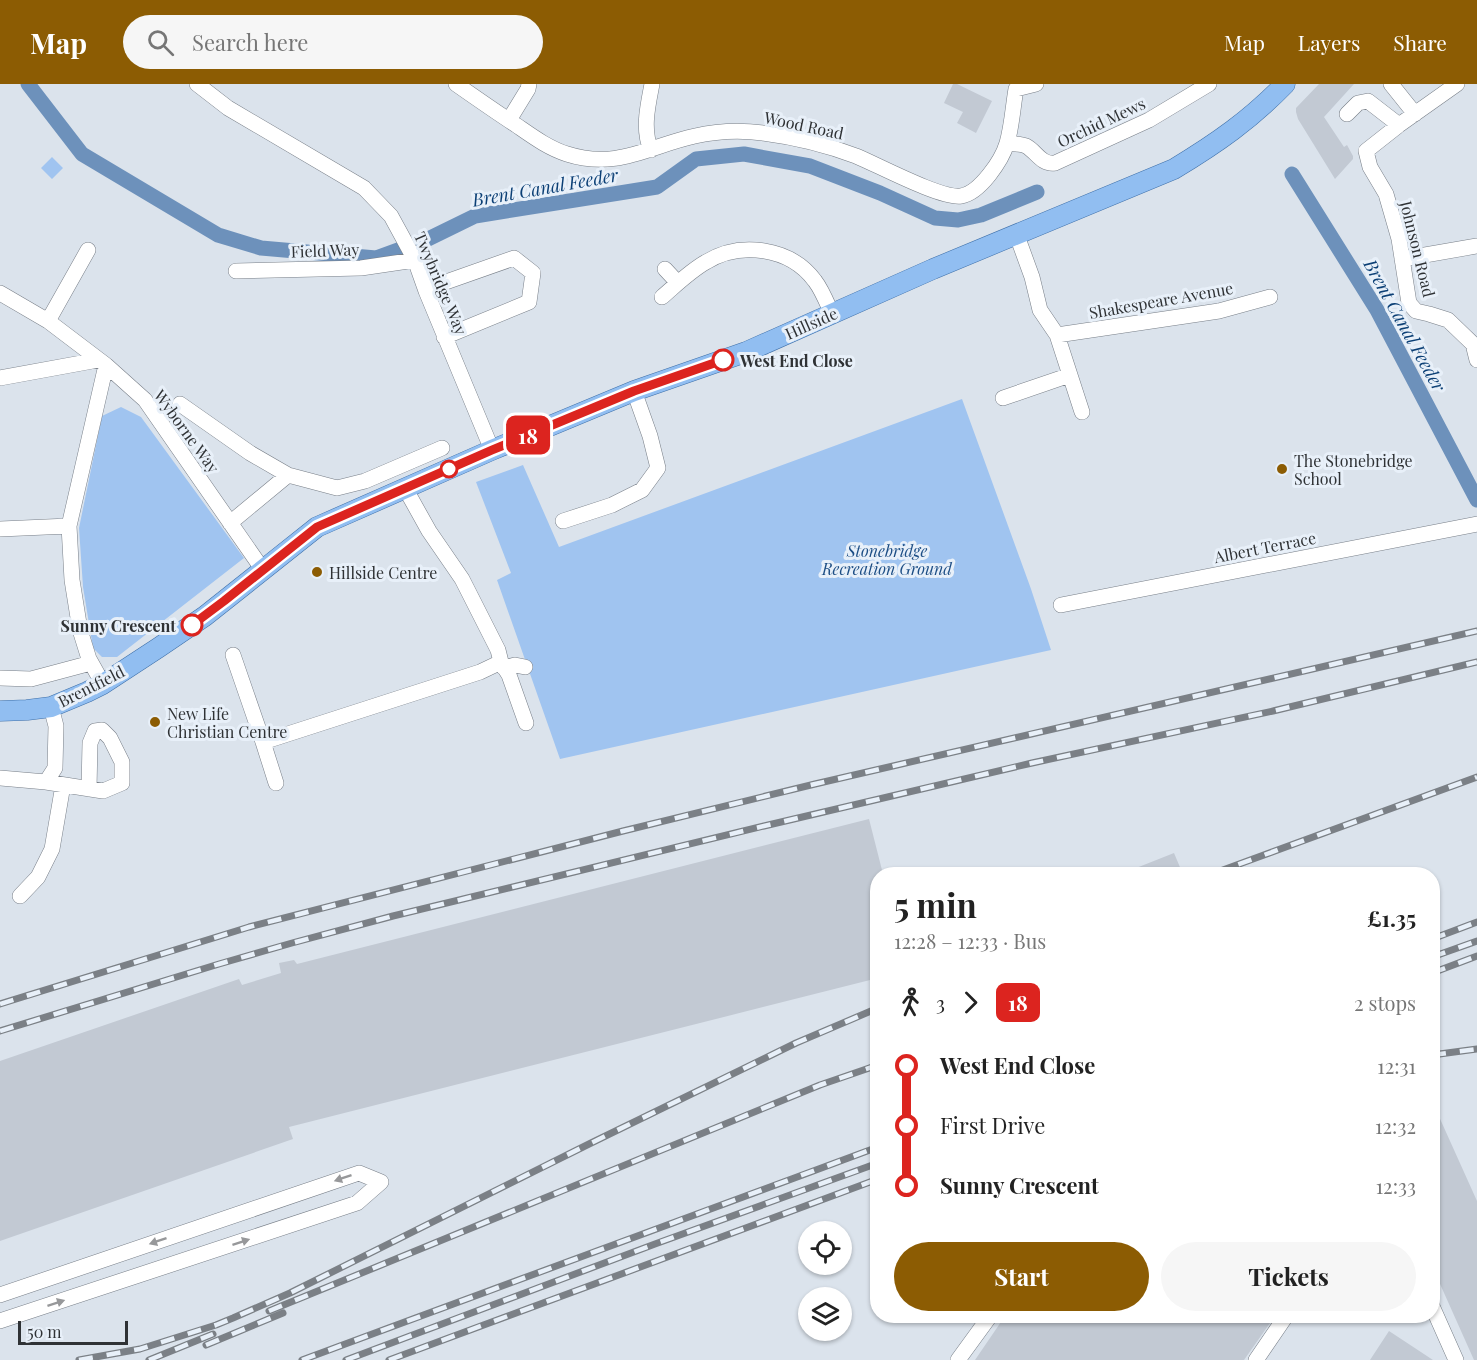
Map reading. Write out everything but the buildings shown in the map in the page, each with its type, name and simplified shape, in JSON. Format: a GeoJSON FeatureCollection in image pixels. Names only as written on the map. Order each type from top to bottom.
{"type":"FeatureCollection","features":[{"type":"Feature","properties":{"kind":"main road","name":"Hillside"},"geometry":{"type":"LineString","coordinates":[[174,637],[224,601],[317,527],[634,391],[746,352],[933,268],[1174,169],[1240,125],[1277,87]]}},
{"type":"Feature","properties":{"kind":"main road","name":"Brentfield"},"geometry":{"type":"LineString","coordinates":[[0,711],[51,707],[87,692],[174,637]]}},
{"type":"Feature","properties":{"kind":"street","name":"Twybridge Way"},"geometry":{"type":"LineString","coordinates":[[197,84],[228,108],[364,188],[391,216],[413,257],[492,450]]}},
{"type":"Feature","properties":{"kind":"street","name":"Wood Road"},"geometry":{"type":"LineString","coordinates":[[456,84],[542,143],[567,154],[595,160],[619,159],[695,136],[727,132],[762,133],[806,141],[854,156],[944,194],[962,196],[977,189],[988,177],[1007,143],[1014,86]]}},
{"type":"Feature","properties":{"kind":"street"},"geometry":{"type":"LineString","coordinates":[[509,120],[529,84]]}},
{"type":"Feature","properties":{"kind":"street"},"geometry":{"type":"LineString","coordinates":[[651,150],[647,132],[647,112],[652,84]]}},
{"type":"Feature","properties":{"kind":"street"},"geometry":{"type":"LineString","coordinates":[[1014,86],[1036,84]]}},
{"type":"Feature","properties":{"kind":"street","name":"Orchid Mews"},"geometry":{"type":"LineString","coordinates":[[1007,143],[1026,146],[1046,162],[1055,163],[1149,120],[1209,84]]}},
{"type":"Feature","properties":{"kind":"street"},"geometry":{"type":"LineString","coordinates":[[1391,84],[1415,114]]}},
{"type":"Feature","properties":{"kind":"street"},"geometry":{"type":"LineString","coordinates":[[1347,114],[1358,103],[1368,101],[1399,125],[1415,114],[1440,89],[1457,84]]}},
{"type":"Feature","properties":{"kind":"street","name":"Johnson Road"},"geometry":{"type":"LineString","coordinates":[[1399,125],[1366,151],[1370,166],[1386,194],[1399,239],[1409,303],[1416,311],[1448,320],[1473,344],[1477,360]]}},
{"type":"Feature","properties":{"kind":"street"},"geometry":{"type":"LineString","coordinates":[[1016,233],[1032,277],[1040,309],[1056,335],[1082,412]]}},
{"type":"Feature","properties":{"kind":"street"},"geometry":{"type":"LineString","coordinates":[[1402,259],[1477,246]]}},
{"type":"Feature","properties":{"kind":"street"},"geometry":{"type":"LineString","coordinates":[[48,321],[88,250]]}},
{"type":"Feature","properties":{"kind":"street"},"geometry":{"type":"LineString","coordinates":[[662,297],[706,261],[733,250],[766,250],[787,258],[807,271],[817,282],[832,314]]}},
{"type":"Feature","properties":{"kind":"street","name":"Field Way"},"geometry":{"type":"LineString","coordinates":[[236,271],[361,268],[413,257]]}},
{"type":"Feature","properties":{"kind":"street"},"geometry":{"type":"LineString","coordinates":[[426,291],[514,258],[533,273],[529,302],[444,337]]}},
{"type":"Feature","properties":{"kind":"street"},"geometry":{"type":"LineString","coordinates":[[665,269],[678,283]]}},
{"type":"Feature","properties":{"kind":"street","name":"Wyborne Way"},"geometry":{"type":"LineString","coordinates":[[0,293],[48,321],[145,400],[263,570]]}},
{"type":"Feature","properties":{"kind":"street","name":"Shakespeare Avenue"},"geometry":{"type":"LineString","coordinates":[[1056,335],[1219,311],[1270,297]]}},
{"type":"Feature","properties":{"kind":"street"},"geometry":{"type":"LineString","coordinates":[[0,378],[102,363],[69,526],[72,580],[80,630],[91,663],[103,684]]}},
{"type":"Feature","properties":{"kind":"street"},"geometry":{"type":"LineString","coordinates":[[1003,398],[1070,375]]}},
{"type":"Feature","properties":{"kind":"street"},"geometry":{"type":"LineString","coordinates":[[563,521],[612,505],[642,490],[658,468],[650,436],[634,391]]}},
{"type":"Feature","properties":{"kind":"street"},"geometry":{"type":"LineString","coordinates":[[180,404],[250,453],[288,475],[337,488],[364,481],[442,448]]}},
{"type":"Feature","properties":{"kind":"street"},"geometry":{"type":"LineString","coordinates":[[230,523],[288,475]]}},
{"type":"Feature","properties":{"kind":"street"},"geometry":{"type":"LineString","coordinates":[[405,488],[429,531],[462,579],[498,650],[526,723]]}},
{"type":"Feature","properties":{"kind":"street","name":"Albert Terrace"},"geometry":{"type":"LineString","coordinates":[[1060,605],[1477,524]]}},
{"type":"Feature","properties":{"kind":"street"},"geometry":{"type":"LineString","coordinates":[[0,529],[69,526]]}},
{"type":"Feature","properties":{"kind":"street"},"geometry":{"type":"LineString","coordinates":[[233,655],[276,783]]}},
{"type":"Feature","properties":{"kind":"street"},"geometry":{"type":"LineString","coordinates":[[0,678],[31,679],[91,663]]}},
{"type":"Feature","properties":{"kind":"street"},"geometry":{"type":"LineString","coordinates":[[262,742],[503,665],[525,668]]}},
{"type":"Feature","properties":{"kind":"street"},"geometry":{"type":"LineString","coordinates":[[46,782],[55,768],[56,726],[51,707]]}},
{"type":"Feature","properties":{"kind":"street"},"geometry":{"type":"LineString","coordinates":[[0,778],[89,789]]}},
{"type":"Feature","properties":{"kind":"street"},"geometry":{"type":"LineString","coordinates":[[20,896],[38,877],[52,849],[63,785]]}},
{"type":"Feature","properties":{"kind":"street"},"geometry":{"type":"LineString","coordinates":[[0,1295],[359,1173],[381,1182],[357,1203],[0,1321]]}},
{"type":"Feature","properties":{"kind":"street"},"geometry":{"type":"LineString","coordinates":[[958,1360],[985,1323]]}},
{"type":"Feature","properties":{"kind":"street"},"geometry":{"type":"LineString","coordinates":[[1256,1360],[1281,1323]]}},
{"type":"Feature","properties":{"kind":"street"},"geometry":{"type":"LineString","coordinates":[[1440,1323],[1456,1360]]}},
{"type":"Feature","properties":{"kind":"green space"},"geometry":{"type":"Polygon","coordinates":[[[52,157],[63,168],[52,179],[41,168],[52,157]]]}},
{"type":"Feature","properties":{"kind":"green space","name":"Stonebridge Recreation Ground"},"geometry":{"type":"Polygon","coordinates":[[[962,399],[1051,650],[560,759],[497,580],[511,573],[476,482],[523,465],[559,547],[962,399]]]}},
{"type":"Feature","properties":{"kind":"green space"},"geometry":{"type":"Polygon","coordinates":[[[121,407],[141,417],[244,558],[117,657],[102,657],[93,648],[83,587],[79,528],[102,416],[121,407]]]}},
{"type":"Feature","properties":{"kind":"waterway","name":"Brent Canal Feeder"},"geometry":{"type":"LineString","coordinates":[[28,84],[82,154],[218,235],[261,248],[376,258],[428,239],[475,216],[657,187],[696,159],[744,154],[810,166],[880,193],[935,218],[958,220],[981,215],[1037,192]]}},
{"type":"Feature","properties":{"kind":"waterway","name":"Brent Canal Feeder"},"geometry":{"type":"LineString","coordinates":[[1292,174],[1377,310],[1477,500]]}},
{"type":"Feature","properties":{"kind":"railway"},"geometry":{"type":"LineString","coordinates":[[0,1004],[249,927],[623,831],[815,784],[1477,631]]}},
{"type":"Feature","properties":{"kind":"railway"},"geometry":{"type":"LineString","coordinates":[[0,1031],[219,964],[393,916],[1032,763],[1273,711],[1477,662]]}},
{"type":"Feature","properties":{"kind":"railway"},"geometry":{"type":"LineString","coordinates":[[1231,867],[1477,777]]}},
{"type":"Feature","properties":{"kind":"railway"},"geometry":{"type":"LineString","coordinates":[[1440,936],[1477,922]]}},
{"type":"Feature","properties":{"kind":"railway"},"geometry":{"type":"LineString","coordinates":[[1440,954],[1477,941]]}},
{"type":"Feature","properties":{"kind":"railway"},"geometry":{"type":"LineString","coordinates":[[1440,970],[1477,956]]}},
{"type":"Feature","properties":{"kind":"railway"},"geometry":{"type":"LineString","coordinates":[[79,1360],[140,1349],[216,1325],[290,1293],[796,1043],[870,1011]]}},
{"type":"Feature","properties":{"kind":"railway"},"geometry":{"type":"LineString","coordinates":[[1440,1054],[1477,1049]]}},
{"type":"Feature","properties":{"kind":"railway"},"geometry":{"type":"LineString","coordinates":[[269,1311],[820,1085],[870,1068]]}},
{"type":"Feature","properties":{"kind":"railway"},"geometry":{"type":"LineString","coordinates":[[302,1360],[870,1150]]}},
{"type":"Feature","properties":{"kind":"railway"},"geometry":{"type":"LineString","coordinates":[[346,1360],[870,1166]]}},
{"type":"Feature","properties":{"kind":"railway"},"geometry":{"type":"LineString","coordinates":[[389,1360],[870,1182]]}},
{"type":"Feature","properties":{"kind":"railway"},"geometry":{"type":"LineString","coordinates":[[206,1345],[283,1313]]}},
{"type":"Feature","properties":{"kind":"railway"},"geometry":{"type":"LineString","coordinates":[[149,1360],[213,1334]]}},
{"type":"Feature","properties":{"kind":"bus line","name":"18"},"geometry":{"type":"LineString","coordinates":[[192,625],[317,527],[634,391],[723,360]]}},
{"type":"Feature","properties":{"kind":"place","name":"West End Close"},"geometry":{"type":"Point","coordinates":[723,360]}},
{"type":"Feature","properties":{"kind":"place","name":"The Stonebridge School"},"geometry":{"type":"Point","coordinates":[1282,469]}},
{"type":"Feature","properties":{"kind":"place","name":"Hillside Centre"},"geometry":{"type":"Point","coordinates":[317,572]}},
{"type":"Feature","properties":{"kind":"place","name":"Sunny Crescent"},"geometry":{"type":"Point","coordinates":[192,625]}},
{"type":"Feature","properties":{"kind":"place","name":"New Life Christian Centre"},"geometry":{"type":"Point","coordinates":[155,722]}}]}
